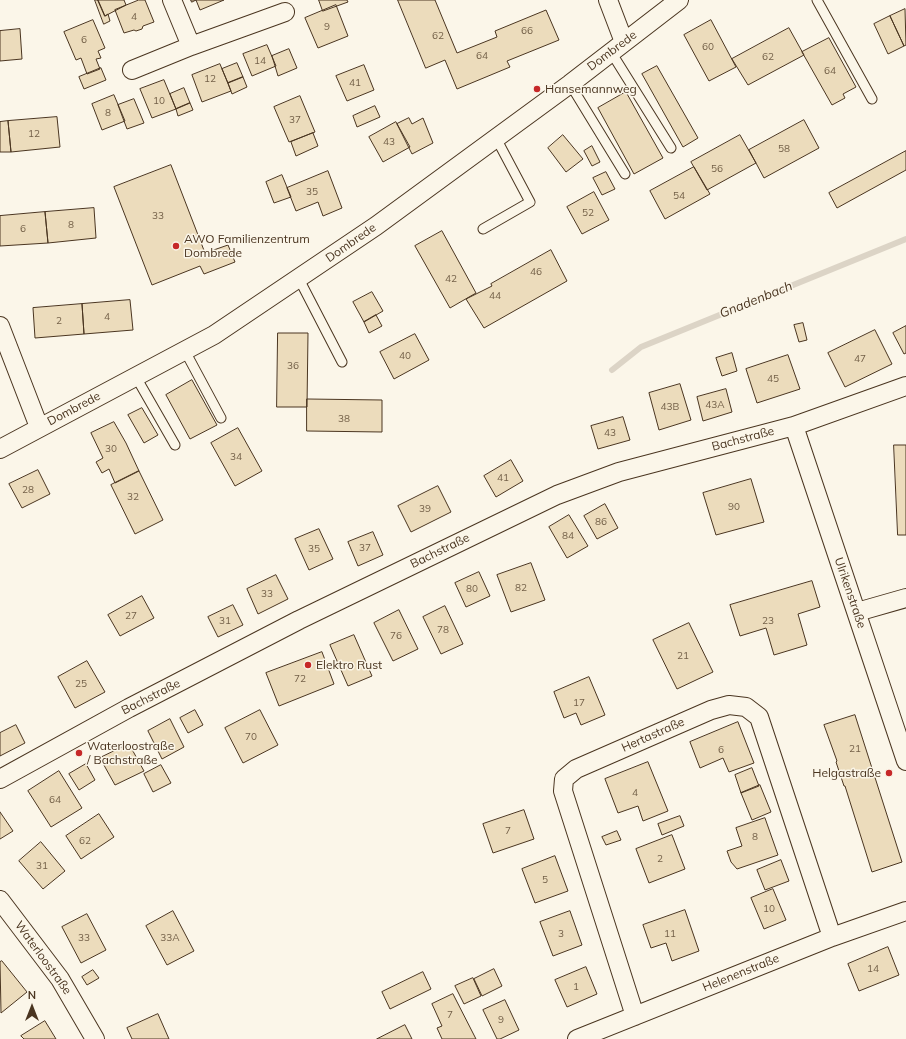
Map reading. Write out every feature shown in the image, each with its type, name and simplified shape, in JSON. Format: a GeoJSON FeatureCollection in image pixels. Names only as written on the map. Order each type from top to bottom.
{"type":"FeatureCollection","features":[{"type":"Feature","properties":{"kind":"street"},"geometry":{"type":"LineString","coordinates":[[172,0],[191,46]]}},
{"type":"Feature","properties":{"kind":"street"},"geometry":{"type":"LineString","coordinates":[[608,0],[618,47]]}},
{"type":"Feature","properties":{"kind":"street","name":"Dombrede"},"geometry":{"type":"LineString","coordinates":[[0,449],[214,335],[376,226],[570,84],[679,0]]}},
{"type":"Feature","properties":{"kind":"street"},"geometry":{"type":"LineString","coordinates":[[132,70],[191,46],[285,12]]}},
{"type":"Feature","properties":{"kind":"street"},"geometry":{"type":"LineString","coordinates":[[0,326],[40,428]]}},
{"type":"Feature","properties":{"kind":"street","name":"Bachstraße"},"geometry":{"type":"LineString","coordinates":[[0,779],[129,708],[299,620],[557,495],[619,472],[794,426],[906,386]]}},
{"type":"Feature","properties":{"kind":"street","name":"Ulrikenstraße"},"geometry":{"type":"LineString","coordinates":[[794,426],[906,760]]}},
{"type":"Feature","properties":{"kind":"street"},"geometry":{"type":"LineString","coordinates":[[857,612],[906,598]]}},
{"type":"Feature","properties":{"kind":"street","name":"Hertastraße"},"geometry":{"type":"LineString","coordinates":[[635,1016],[563,791],[564,779],[576,769],[710,710],[729,705],[746,707],[759,717],[832,937]]}},
{"type":"Feature","properties":{"kind":"street","name":"Waterloostraße"},"geometry":{"type":"LineString","coordinates":[[0,900],[60,979],[95,1039]]}},
{"type":"Feature","properties":{"kind":"street","name":"Helenenstraße"},"geometry":{"type":"LineString","coordinates":[[577,1039],[832,937],[906,911]]}},
{"type":"Feature","properties":{"kind":"lane"},"geometry":{"type":"LineString","coordinates":[[817,0],[872,99]]}},
{"type":"Feature","properties":{"kind":"lane"},"geometry":{"type":"LineString","coordinates":[[618,47],[671,148]]}},
{"type":"Feature","properties":{"kind":"lane"},"geometry":{"type":"LineString","coordinates":[[570,84],[625,174]]}},
{"type":"Feature","properties":{"kind":"lane"},"geometry":{"type":"LineString","coordinates":[[483,229],[530,202],[496,138]]}},
{"type":"Feature","properties":{"kind":"lane"},"geometry":{"type":"LineString","coordinates":[[298,279],[342,362]]}},
{"type":"Feature","properties":{"kind":"lane"},"geometry":{"type":"LineString","coordinates":[[185,351],[221,418]]}},
{"type":"Feature","properties":{"kind":"lane"},"geometry":{"type":"LineString","coordinates":[[136,377],[175,446]]}},
{"type":"Feature","properties":{"kind":"building"},"geometry":{"type":"Polygon","coordinates":[[[95,0],[98,0],[105,16],[108,14],[110,21],[104,24],[95,0]]]}},
{"type":"Feature","properties":{"kind":"building"},"geometry":{"type":"Polygon","coordinates":[[[98,0],[124,0],[126,5],[105,16],[98,0]]]}},
{"type":"Feature","properties":{"kind":"building"},"geometry":{"type":"Polygon","coordinates":[[[139,0],[145,0],[154,22],[143,26],[142,29],[124,33],[115,10],[139,0]]]}},
{"type":"Feature","properties":{"kind":"building"},"geometry":{"type":"Polygon","coordinates":[[[196,0],[224,0],[200,10],[196,0]]]}},
{"type":"Feature","properties":{"kind":"building"},"geometry":{"type":"Polygon","coordinates":[[[319,0],[347,0],[348,2],[323,11],[319,0]]]}},
{"type":"Feature","properties":{"kind":"building"},"geometry":{"type":"Polygon","coordinates":[[[398,0],[435,0],[457,53],[497,37],[495,31],[546,10],[559,40],[507,61],[510,67],[457,89],[445,60],[426,68],[398,0]]]}},
{"type":"Feature","properties":{"kind":"building"},"geometry":{"type":"Polygon","coordinates":[[[336,5],[348,36],[318,48],[305,18],[336,5]]]}},
{"type":"Feature","properties":{"kind":"building"},"geometry":{"type":"Polygon","coordinates":[[[905,9],[906,45],[904,46],[890,16],[905,9]]]}},
{"type":"Feature","properties":{"kind":"building"},"geometry":{"type":"Polygon","coordinates":[[[890,16],[904,46],[888,54],[874,24],[890,16]]]}},
{"type":"Feature","properties":{"kind":"building"},"geometry":{"type":"Polygon","coordinates":[[[93,20],[105,48],[98,51],[101,58],[96,59],[100,69],[87,74],[81,58],[76,60],[64,32],[93,20]]]}},
{"type":"Feature","properties":{"kind":"building"},"geometry":{"type":"Polygon","coordinates":[[[711,20],[736,67],[709,81],[684,35],[711,20]]]}},
{"type":"Feature","properties":{"kind":"building"},"geometry":{"type":"Polygon","coordinates":[[[789,28],[804,55],[748,85],[732,59],[789,28]]]}},
{"type":"Feature","properties":{"kind":"building"},"geometry":{"type":"Polygon","coordinates":[[[20,29],[22,59],[0,61],[0,31],[20,29]]]}},
{"type":"Feature","properties":{"kind":"building"},"geometry":{"type":"Polygon","coordinates":[[[829,38],[856,87],[843,94],[845,98],[832,105],[802,52],[829,38]]]}},
{"type":"Feature","properties":{"kind":"building"},"geometry":{"type":"Polygon","coordinates":[[[267,45],[276,66],[252,76],[243,54],[267,45]]]}},
{"type":"Feature","properties":{"kind":"building"},"geometry":{"type":"Polygon","coordinates":[[[289,49],[297,68],[278,76],[272,56],[289,49]]]}},
{"type":"Feature","properties":{"kind":"building"},"geometry":{"type":"Polygon","coordinates":[[[237,63],[243,77],[228,83],[222,69],[237,63]]]}},
{"type":"Feature","properties":{"kind":"building"},"geometry":{"type":"Polygon","coordinates":[[[220,64],[231,91],[202,102],[192,75],[220,64]]]}},
{"type":"Feature","properties":{"kind":"building"},"geometry":{"type":"Polygon","coordinates":[[[364,65],[374,90],[347,101],[336,76],[364,65]]]}},
{"type":"Feature","properties":{"kind":"building"},"geometry":{"type":"Polygon","coordinates":[[[657,66],[698,138],[683,147],[642,74],[657,66]]]}},
{"type":"Feature","properties":{"kind":"building"},"geometry":{"type":"Polygon","coordinates":[[[101,68],[106,80],[84,89],[79,77],[101,68]]]}},
{"type":"Feature","properties":{"kind":"building"},"geometry":{"type":"Polygon","coordinates":[[[243,77],[247,87],[232,94],[228,83],[243,77]]]}},
{"type":"Feature","properties":{"kind":"building"},"geometry":{"type":"Polygon","coordinates":[[[164,80],[176,109],[152,118],[140,89],[164,80]]]}},
{"type":"Feature","properties":{"kind":"building"},"geometry":{"type":"Polygon","coordinates":[[[184,88],[190,103],[176,109],[170,94],[184,88]]]}},
{"type":"Feature","properties":{"kind":"building"},"geometry":{"type":"Polygon","coordinates":[[[626,92],[663,158],[634,174],[598,108],[626,92]]]}},
{"type":"Feature","properties":{"kind":"building"},"geometry":{"type":"Polygon","coordinates":[[[114,95],[125,121],[102,130],[92,104],[114,95]]]}},
{"type":"Feature","properties":{"kind":"building"},"geometry":{"type":"Polygon","coordinates":[[[300,96],[315,132],[289,142],[274,107],[300,96]]]}},
{"type":"Feature","properties":{"kind":"building"},"geometry":{"type":"Polygon","coordinates":[[[134,99],[144,123],[127,129],[118,105],[134,99]]]}},
{"type":"Feature","properties":{"kind":"building"},"geometry":{"type":"Polygon","coordinates":[[[190,103],[193,110],[178,116],[176,109],[190,103]]]}},
{"type":"Feature","properties":{"kind":"building"},"geometry":{"type":"Polygon","coordinates":[[[375,106],[380,117],[357,127],[353,116],[375,106]]]}},
{"type":"Feature","properties":{"kind":"building"},"geometry":{"type":"Polygon","coordinates":[[[57,117],[60,147],[11,152],[8,121],[57,117]]]}},
{"type":"Feature","properties":{"kind":"building"},"geometry":{"type":"Polygon","coordinates":[[[409,118],[412,124],[423,118],[433,143],[412,154],[397,124],[409,118]]]}},
{"type":"Feature","properties":{"kind":"building"},"geometry":{"type":"Polygon","coordinates":[[[804,120],[819,148],[764,178],[749,150],[804,120]]]}},
{"type":"Feature","properties":{"kind":"building"},"geometry":{"type":"Polygon","coordinates":[[[8,121],[11,152],[0,152],[0,122],[8,121]]]}},
{"type":"Feature","properties":{"kind":"building"},"geometry":{"type":"Polygon","coordinates":[[[396,122],[410,147],[383,162],[369,137],[396,122]]]}},
{"type":"Feature","properties":{"kind":"building"},"geometry":{"type":"Polygon","coordinates":[[[313,133],[318,146],[296,156],[291,142],[313,133]]]}},
{"type":"Feature","properties":{"kind":"building"},"geometry":{"type":"Polygon","coordinates":[[[563,135],[583,159],[566,172],[548,148],[563,135]]]}},
{"type":"Feature","properties":{"kind":"building"},"geometry":{"type":"Polygon","coordinates":[[[740,135],[756,163],[707,190],[691,162],[740,135]]]}},
{"type":"Feature","properties":{"kind":"building"},"geometry":{"type":"Polygon","coordinates":[[[592,146],[600,162],[592,166],[584,151],[592,146]]]}},
{"type":"Feature","properties":{"kind":"building"},"geometry":{"type":"Polygon","coordinates":[[[906,151],[906,170],[837,208],[829,193],[906,151]]]}},
{"type":"Feature","properties":{"kind":"building"},"geometry":{"type":"Polygon","coordinates":[[[171,165],[205,253],[228,245],[235,262],[204,274],[200,266],[152,285],[114,187],[171,165]]]}},
{"type":"Feature","properties":{"kind":"building"},"geometry":{"type":"Polygon","coordinates":[[[694,167],[710,194],[665,219],[650,191],[694,167]]]}},
{"type":"Feature","properties":{"kind":"building"},"geometry":{"type":"Polygon","coordinates":[[[328,171],[342,208],[323,216],[318,202],[296,211],[287,188],[328,171]]]}},
{"type":"Feature","properties":{"kind":"building"},"geometry":{"type":"Polygon","coordinates":[[[606,172],[615,189],[602,195],[593,178],[606,172]]]}},
{"type":"Feature","properties":{"kind":"building"},"geometry":{"type":"Polygon","coordinates":[[[282,175],[291,197],[274,203],[266,182],[282,175]]]}},
{"type":"Feature","properties":{"kind":"building"},"geometry":{"type":"Polygon","coordinates":[[[594,192],[609,220],[582,234],[567,207],[594,192]]]}},
{"type":"Feature","properties":{"kind":"building"},"geometry":{"type":"Polygon","coordinates":[[[94,208],[96,238],[48,243],[45,212],[94,208]]]}},
{"type":"Feature","properties":{"kind":"building"},"geometry":{"type":"Polygon","coordinates":[[[45,212],[48,243],[0,246],[0,216],[45,212]]]}},
{"type":"Feature","properties":{"kind":"building"},"geometry":{"type":"Polygon","coordinates":[[[442,231],[476,293],[450,308],[415,246],[442,231]]]}},
{"type":"Feature","properties":{"kind":"building"},"geometry":{"type":"Polygon","coordinates":[[[551,250],[567,281],[484,328],[466,299],[492,286],[491,284],[551,250]]]}},
{"type":"Feature","properties":{"kind":"building"},"geometry":{"type":"Polygon","coordinates":[[[372,292],[383,311],[364,322],[353,302],[372,292]]]}},
{"type":"Feature","properties":{"kind":"building"},"geometry":{"type":"Polygon","coordinates":[[[130,300],[133,330],[84,334],[82,304],[130,300]]]}},
{"type":"Feature","properties":{"kind":"building"},"geometry":{"type":"Polygon","coordinates":[[[82,304],[84,334],[35,338],[33,308],[82,304]]]}},
{"type":"Feature","properties":{"kind":"building"},"geometry":{"type":"Polygon","coordinates":[[[376,315],[382,326],[369,333],[364,322],[376,315]]]}},
{"type":"Feature","properties":{"kind":"building"},"geometry":{"type":"Polygon","coordinates":[[[803,323],[807,340],[799,342],[794,325],[803,323]]]}},
{"type":"Feature","properties":{"kind":"building"},"geometry":{"type":"Polygon","coordinates":[[[906,326],[906,353],[904,354],[893,333],[906,326]]]}},
{"type":"Feature","properties":{"kind":"building"},"geometry":{"type":"Polygon","coordinates":[[[875,330],[892,364],[845,387],[828,353],[875,330]]]}},
{"type":"Feature","properties":{"kind":"building"},"geometry":{"type":"Polygon","coordinates":[[[278,333],[308,333],[307,407],[277,407],[278,333]]]}},
{"type":"Feature","properties":{"kind":"building"},"geometry":{"type":"Polygon","coordinates":[[[415,334],[429,360],[394,379],[380,352],[415,334]]]}},
{"type":"Feature","properties":{"kind":"building"},"geometry":{"type":"Polygon","coordinates":[[[732,353],[737,371],[722,376],[716,358],[732,353]]]}},
{"type":"Feature","properties":{"kind":"building"},"geometry":{"type":"Polygon","coordinates":[[[788,355],[800,389],[757,403],[746,369],[788,355]]]}},
{"type":"Feature","properties":{"kind":"building"},"geometry":{"type":"Polygon","coordinates":[[[192,380],[217,425],[190,439],[166,395],[192,380]]]}},
{"type":"Feature","properties":{"kind":"building"},"geometry":{"type":"Polygon","coordinates":[[[680,384],[691,420],[659,430],[649,393],[680,384]]]}},
{"type":"Feature","properties":{"kind":"building"},"geometry":{"type":"Polygon","coordinates":[[[726,389],[732,412],[703,421],[697,397],[726,389]]]}},
{"type":"Feature","properties":{"kind":"building"},"geometry":{"type":"Polygon","coordinates":[[[307,399],[382,400],[382,432],[307,431],[307,399]]]}},
{"type":"Feature","properties":{"kind":"building"},"geometry":{"type":"Polygon","coordinates":[[[142,408],[158,435],[144,443],[128,415],[142,408]]]}},
{"type":"Feature","properties":{"kind":"building"},"geometry":{"type":"Polygon","coordinates":[[[623,417],[630,440],[598,449],[591,426],[623,417]]]}},
{"type":"Feature","properties":{"kind":"building"},"geometry":{"type":"Polygon","coordinates":[[[114,422],[139,471],[115,483],[109,469],[102,473],[96,462],[103,458],[91,433],[114,422]]]}},
{"type":"Feature","properties":{"kind":"building"},"geometry":{"type":"Polygon","coordinates":[[[238,428],[262,471],[235,486],[211,443],[238,428]]]}},
{"type":"Feature","properties":{"kind":"building"},"geometry":{"type":"Polygon","coordinates":[[[894,445],[906,445],[906,535],[898,535],[894,445]]]}},
{"type":"Feature","properties":{"kind":"building"},"geometry":{"type":"Polygon","coordinates":[[[511,460],[523,481],[496,497],[484,476],[511,460]]]}},
{"type":"Feature","properties":{"kind":"building"},"geometry":{"type":"Polygon","coordinates":[[[38,470],[50,494],[22,508],[9,484],[38,470]]]}},
{"type":"Feature","properties":{"kind":"building"},"geometry":{"type":"Polygon","coordinates":[[[139,471],[163,520],[135,534],[111,485],[139,471]]]}},
{"type":"Feature","properties":{"kind":"building"},"geometry":{"type":"Polygon","coordinates":[[[751,479],[764,522],[716,535],[703,493],[751,479]]]}},
{"type":"Feature","properties":{"kind":"building"},"geometry":{"type":"Polygon","coordinates":[[[438,486],[451,512],[411,532],[398,506],[438,486]]]}},
{"type":"Feature","properties":{"kind":"building"},"geometry":{"type":"Polygon","coordinates":[[[605,504],[618,528],[597,539],[584,516],[605,504]]]}},
{"type":"Feature","properties":{"kind":"building"},"geometry":{"type":"Polygon","coordinates":[[[569,515],[588,546],[567,558],[549,527],[569,515]]]}},
{"type":"Feature","properties":{"kind":"building"},"geometry":{"type":"Polygon","coordinates":[[[319,529],[333,559],[309,570],[295,539],[319,529]]]}},
{"type":"Feature","properties":{"kind":"building"},"geometry":{"type":"Polygon","coordinates":[[[373,532],[383,555],[358,566],[348,542],[373,532]]]}},
{"type":"Feature","properties":{"kind":"building"},"geometry":{"type":"Polygon","coordinates":[[[531,563],[545,600],[511,612],[497,575],[531,563]]]}},
{"type":"Feature","properties":{"kind":"building"},"geometry":{"type":"Polygon","coordinates":[[[479,572],[490,596],[466,607],[455,583],[479,572]]]}},
{"type":"Feature","properties":{"kind":"building"},"geometry":{"type":"Polygon","coordinates":[[[276,575],[288,599],[258,614],[247,589],[276,575]]]}},
{"type":"Feature","properties":{"kind":"building"},"geometry":{"type":"Polygon","coordinates":[[[812,581],[820,607],[798,614],[807,645],[774,655],[766,628],[740,636],[730,605],[812,581]]]}},
{"type":"Feature","properties":{"kind":"building"},"geometry":{"type":"Polygon","coordinates":[[[142,596],[154,618],[120,636],[108,615],[142,596]]]}},
{"type":"Feature","properties":{"kind":"building"},"geometry":{"type":"Polygon","coordinates":[[[233,605],[243,625],[218,637],[208,617],[233,605]]]}},
{"type":"Feature","properties":{"kind":"building"},"geometry":{"type":"Polygon","coordinates":[[[445,606],[463,644],[441,654],[423,617],[445,606]]]}},
{"type":"Feature","properties":{"kind":"building"},"geometry":{"type":"Polygon","coordinates":[[[399,610],[418,649],[393,661],[374,623],[399,610]]]}},
{"type":"Feature","properties":{"kind":"building"},"geometry":{"type":"Polygon","coordinates":[[[689,623],[713,672],[677,689],[653,640],[689,623]]]}},
{"type":"Feature","properties":{"kind":"building"},"geometry":{"type":"Polygon","coordinates":[[[354,635],[372,676],[348,686],[330,645],[354,635]]]}},
{"type":"Feature","properties":{"kind":"building"},"geometry":{"type":"Polygon","coordinates":[[[322,652],[334,684],[279,706],[266,673],[322,652]]]}},
{"type":"Feature","properties":{"kind":"building"},"geometry":{"type":"Polygon","coordinates":[[[87,661],[105,692],[75,708],[58,677],[87,661]]]}},
{"type":"Feature","properties":{"kind":"building"},"geometry":{"type":"Polygon","coordinates":[[[589,677],[605,715],[581,725],[576,713],[564,718],[554,692],[589,677]]]}},
{"type":"Feature","properties":{"kind":"building"},"geometry":{"type":"Polygon","coordinates":[[[195,710],[203,725],[188,733],[180,718],[195,710]]]}},
{"type":"Feature","properties":{"kind":"building"},"geometry":{"type":"Polygon","coordinates":[[[260,710],[278,745],[243,763],[225,728],[260,710]]]}},
{"type":"Feature","properties":{"kind":"building"},"geometry":{"type":"Polygon","coordinates":[[[855,715],[902,862],[872,872],[824,725],[855,715]]]}},
{"type":"Feature","properties":{"kind":"building"},"geometry":{"type":"Polygon","coordinates":[[[170,719],[184,747],[162,759],[148,731],[170,719]]]}},
{"type":"Feature","properties":{"kind":"building"},"geometry":{"type":"Polygon","coordinates":[[[738,722],[754,763],[729,772],[723,758],[700,768],[690,742],[738,722]]]}},
{"type":"Feature","properties":{"kind":"building"},"geometry":{"type":"Polygon","coordinates":[[[16,725],[25,743],[0,756],[0,733],[16,725]]]}},
{"type":"Feature","properties":{"kind":"building"},"geometry":{"type":"Polygon","coordinates":[[[129,744],[144,771],[115,785],[100,758],[129,744]]]}},
{"type":"Feature","properties":{"kind":"building"},"geometry":{"type":"Polygon","coordinates":[[[648,762],[668,811],[643,821],[638,806],[618,813],[605,779],[648,762]]]}},
{"type":"Feature","properties":{"kind":"building"},"geometry":{"type":"Polygon","coordinates":[[[86,764],[95,780],[79,790],[69,774],[86,764]]]}},
{"type":"Feature","properties":{"kind":"building"},"geometry":{"type":"Polygon","coordinates":[[[161,765],[171,783],[153,792],[144,774],[161,765]]]}},
{"type":"Feature","properties":{"kind":"building"},"geometry":{"type":"Polygon","coordinates":[[[752,768],[759,786],[741,793],[735,775],[752,768]]]}},
{"type":"Feature","properties":{"kind":"building"},"geometry":{"type":"Polygon","coordinates":[[[59,771],[82,808],[51,827],[28,791],[59,771]]]}},
{"type":"Feature","properties":{"kind":"building"},"geometry":{"type":"Polygon","coordinates":[[[760,785],[771,812],[752,820],[741,793],[760,785]]]}},
{"type":"Feature","properties":{"kind":"building"},"geometry":{"type":"Polygon","coordinates":[[[524,810],[534,839],[493,853],[483,824],[524,810]]]}},
{"type":"Feature","properties":{"kind":"building"},"geometry":{"type":"Polygon","coordinates":[[[0,812],[13,831],[0,839],[0,812]]]}},
{"type":"Feature","properties":{"kind":"building"},"geometry":{"type":"Polygon","coordinates":[[[99,814],[114,837],[81,859],[66,836],[99,814]]]}},
{"type":"Feature","properties":{"kind":"building"},"geometry":{"type":"Polygon","coordinates":[[[680,816],[684,826],[662,835],[658,824],[680,816]]]}},
{"type":"Feature","properties":{"kind":"building"},"geometry":{"type":"Polygon","coordinates":[[[765,818],[778,855],[737,869],[731,862],[727,851],[742,846],[736,828],[765,818]]]}},
{"type":"Feature","properties":{"kind":"building"},"geometry":{"type":"Polygon","coordinates":[[[617,831],[621,840],[606,845],[602,837],[617,831]]]}},
{"type":"Feature","properties":{"kind":"building"},"geometry":{"type":"Polygon","coordinates":[[[672,835],[685,869],[649,883],[636,849],[672,835]]]}},
{"type":"Feature","properties":{"kind":"building"},"geometry":{"type":"Polygon","coordinates":[[[41,842],[65,871],[43,889],[19,861],[41,842]]]}},
{"type":"Feature","properties":{"kind":"building"},"geometry":{"type":"Polygon","coordinates":[[[555,856],[568,891],[535,903],[522,869],[555,856]]]}},
{"type":"Feature","properties":{"kind":"building"},"geometry":{"type":"Polygon","coordinates":[[[781,860],[789,881],[765,890],[757,870],[781,860]]]}},
{"type":"Feature","properties":{"kind":"building"},"geometry":{"type":"Polygon","coordinates":[[[773,889],[786,920],[764,929],[751,898],[773,889]]]}},
{"type":"Feature","properties":{"kind":"building"},"geometry":{"type":"Polygon","coordinates":[[[685,910],[699,951],[672,961],[666,943],[651,948],[643,925],[685,910]]]}},
{"type":"Feature","properties":{"kind":"building"},"geometry":{"type":"Polygon","coordinates":[[[173,911],[194,951],[167,965],[146,926],[173,911]]]}},
{"type":"Feature","properties":{"kind":"building"},"geometry":{"type":"Polygon","coordinates":[[[570,911],[582,945],[553,956],[540,922],[570,911]]]}},
{"type":"Feature","properties":{"kind":"building"},"geometry":{"type":"Polygon","coordinates":[[[87,914],[106,950],[81,963],[62,927],[87,914]]]}},
{"type":"Feature","properties":{"kind":"building"},"geometry":{"type":"Polygon","coordinates":[[[888,947],[899,975],[859,991],[848,964],[888,947]]]}},
{"type":"Feature","properties":{"kind":"building"},"geometry":{"type":"Polygon","coordinates":[[[2,961],[27,992],[1,1013],[0,962],[2,961]]]}},
{"type":"Feature","properties":{"kind":"building"},"geometry":{"type":"Polygon","coordinates":[[[586,967],[597,994],[567,1007],[555,980],[586,967]]]}},
{"type":"Feature","properties":{"kind":"building"},"geometry":{"type":"Polygon","coordinates":[[[494,969],[502,986],[482,996],[474,979],[494,969]]]}},
{"type":"Feature","properties":{"kind":"building"},"geometry":{"type":"Polygon","coordinates":[[[93,970],[99,978],[87,985],[82,977],[93,970]]]}},
{"type":"Feature","properties":{"kind":"building"},"geometry":{"type":"Polygon","coordinates":[[[423,972],[431,989],[390,1009],[382,992],[423,972]]]}},
{"type":"Feature","properties":{"kind":"building"},"geometry":{"type":"Polygon","coordinates":[[[473,978],[481,996],[464,1004],[455,986],[473,978]]]}},
{"type":"Feature","properties":{"kind":"building"},"geometry":{"type":"Polygon","coordinates":[[[453,994],[476,1039],[442,1039],[437,1028],[442,1026],[432,1004],[453,994]]]}},
{"type":"Feature","properties":{"kind":"building"},"geometry":{"type":"Polygon","coordinates":[[[505,1000],[519,1030],[497,1039],[483,1010],[505,1000]]]}},
{"type":"Feature","properties":{"kind":"building"},"geometry":{"type":"Polygon","coordinates":[[[158,1014],[169,1039],[132,1039],[127,1028],[158,1014]]]}},
{"type":"Feature","properties":{"kind":"building"},"geometry":{"type":"Polygon","coordinates":[[[45,1021],[56,1039],[24,1039],[21,1036],[45,1021]]]}},
{"type":"Feature","properties":{"kind":"building"},"geometry":{"type":"Polygon","coordinates":[[[405,1025],[412,1039],[377,1039],[405,1025]]]}},
{"type":"Feature","properties":{"kind":"waterway","name":"Gnadenbach"},"geometry":{"type":"LineString","coordinates":[[612,370],[641,347],[906,239]]}},
{"type":"Feature","properties":{"kind":"place","name":"Hansemannweg"},"geometry":{"type":"Point","coordinates":[537,89]}},
{"type":"Feature","properties":{"kind":"place","name":"AWO Familienzentrum Dombrede"},"geometry":{"type":"Point","coordinates":[176,246]}},
{"type":"Feature","properties":{"kind":"place","name":"Elektro Rust"},"geometry":{"type":"Point","coordinates":[308,665]}},
{"type":"Feature","properties":{"kind":"place","name":"Waterloostraße / Bachstraße"},"geometry":{"type":"Point","coordinates":[79,753]}},
{"type":"Feature","properties":{"kind":"place","name":"Helgastraße"},"geometry":{"type":"Point","coordinates":[889,773]}}]}
